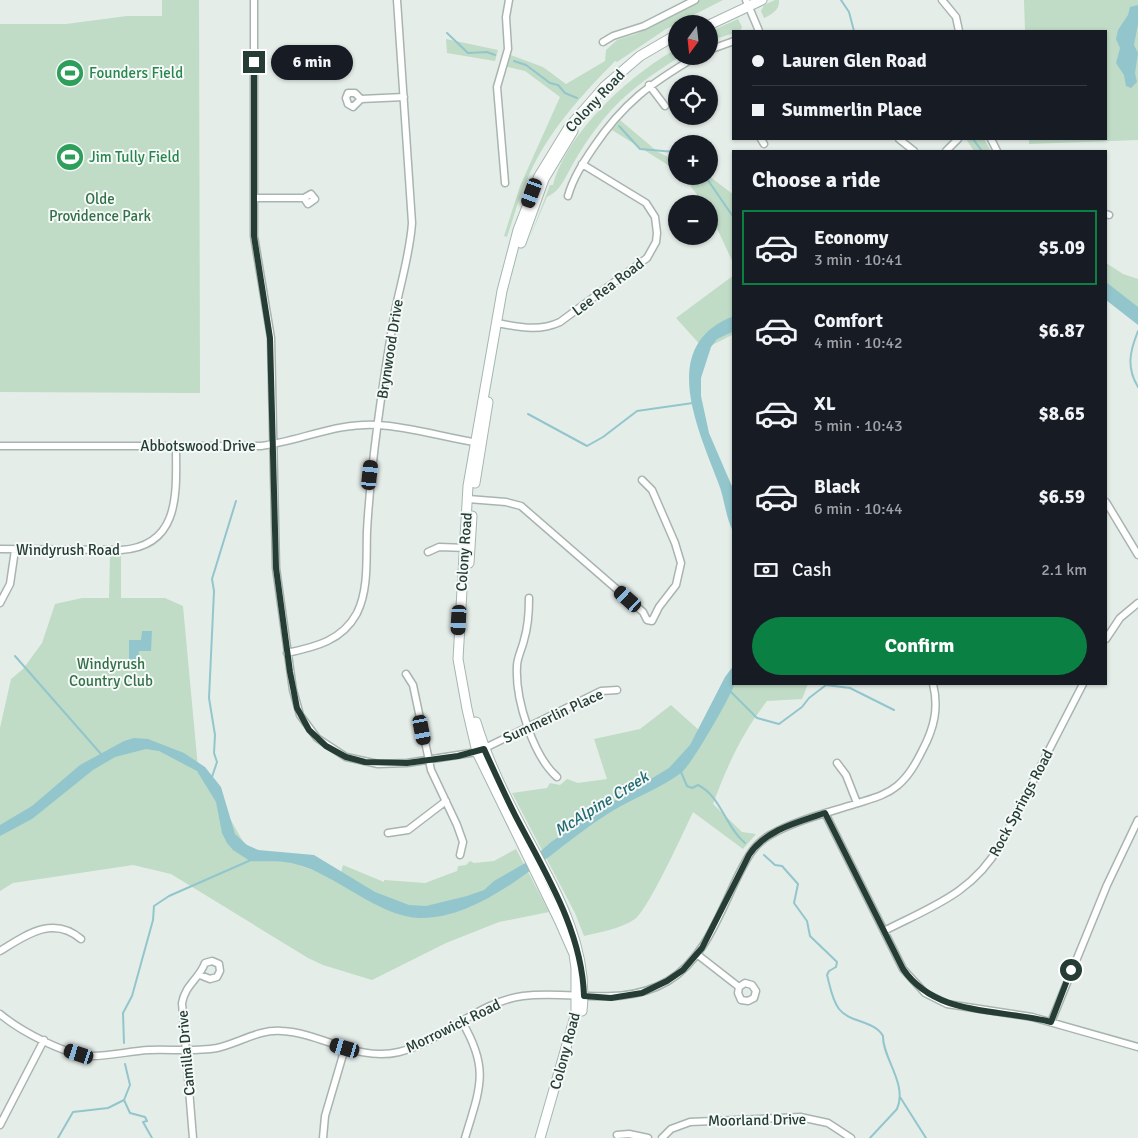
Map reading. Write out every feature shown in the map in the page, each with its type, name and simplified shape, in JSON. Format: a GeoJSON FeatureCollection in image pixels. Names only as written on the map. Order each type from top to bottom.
{"type":"FeatureCollection","features":[{"type":"Feature","properties":{"kind":"main road"},"geometry":{"type":"LineString","coordinates":[[718,15],[748,2],[762,0]]}},
{"type":"Feature","properties":{"kind":"main road"},"geometry":{"type":"LineString","coordinates":[[718,20],[748,2]]}},
{"type":"Feature","properties":{"kind":"main road","name":"Colony Road"},"geometry":{"type":"LineString","coordinates":[[546,1138],[575,1045],[580,996],[576,954],[481,750],[466,710],[458,659],[471,499],[478,442],[500,323],[508,264],[547,161],[579,114],[626,67],[668,40]]}},
{"type":"Feature","properties":{"kind":"main road","name":"Colony Road"},"geometry":{"type":"LineString","coordinates":[[529,210],[552,164],[584,117],[631,70],[668,46]]}},
{"type":"Feature","properties":{"kind":"main road","name":"Colony Road"},"geometry":{"type":"LineString","coordinates":[[540,1138],[569,1042],[580,996]]}},
{"type":"Feature","properties":{"kind":"street","name":"Summerlin Place"},"geometry":{"type":"LineString","coordinates":[[254,0],[254,198],[256,245],[270,327],[276,568],[287,653],[297,708],[309,730],[326,746],[346,757],[378,764],[429,759],[481,750],[601,691],[617,690]]}},
{"type":"Feature","properties":{"kind":"street","name":"Brynwood Drive"},"geometry":{"type":"LineString","coordinates":[[287,653],[320,645],[336,637],[351,622],[360,604],[364,590],[370,475],[394,314],[411,235],[412,213],[397,0]]}},
{"type":"Feature","properties":{"kind":"street"},"geometry":{"type":"LineString","coordinates":[[505,183],[497,88],[508,49],[506,17],[509,0]]}},
{"type":"Feature","properties":{"kind":"street"},"geometry":{"type":"LineString","coordinates":[[603,42],[613,36],[644,26],[695,0]]}},
{"type":"Feature","properties":{"kind":"street"},"geometry":{"type":"LineString","coordinates":[[942,0],[956,17],[959,30]]}},
{"type":"Feature","properties":{"kind":"street"},"geometry":{"type":"LineString","coordinates":[[748,2],[758,30]]}},
{"type":"Feature","properties":{"kind":"street"},"geometry":{"type":"LineString","coordinates":[[718,47],[732,42]]}},
{"type":"Feature","properties":{"kind":"street"},"geometry":{"type":"LineString","coordinates":[[568,196],[582,164],[616,116],[649,85],[681,65]]}},
{"type":"Feature","properties":{"kind":"street"},"geometry":{"type":"LineString","coordinates":[[649,85],[665,106]]}},
{"type":"Feature","properties":{"kind":"street"},"geometry":{"type":"LineString","coordinates":[[362,99],[404,97]]}},
{"type":"Feature","properties":{"kind":"street"},"geometry":{"type":"LineString","coordinates":[[900,140],[913,150]]}},
{"type":"Feature","properties":{"kind":"street"},"geometry":{"type":"LineString","coordinates":[[947,150],[957,140]]}},
{"type":"Feature","properties":{"kind":"street","name":"Lee Rea Road"},"geometry":{"type":"LineString","coordinates":[[500,323],[535,329],[548,328],[560,322],[641,264],[647,258],[656,242],[655,217],[646,203],[582,164]]}},
{"type":"Feature","properties":{"kind":"street"},"geometry":{"type":"LineString","coordinates":[[254,198],[304,198]]}},
{"type":"Feature","properties":{"kind":"street","name":"Abbotswood Drive"},"geometry":{"type":"LineString","coordinates":[[0,446],[273,444],[344,427],[378,425],[478,442]]}},
{"type":"Feature","properties":{"kind":"street","name":"Windyrush Road"},"geometry":{"type":"LineString","coordinates":[[0,549],[121,550],[132,549],[150,541],[167,525],[173,511],[176,446]]}},
{"type":"Feature","properties":{"kind":"street"},"geometry":{"type":"LineString","coordinates":[[471,499],[522,506],[628,599],[647,620],[652,621],[659,607],[676,585],[681,564],[675,543],[652,490],[642,480]]}},
{"type":"Feature","properties":{"kind":"street"},"geometry":{"type":"LineString","coordinates":[[1107,504],[1138,555]]}},
{"type":"Feature","properties":{"kind":"street"},"geometry":{"type":"LineString","coordinates":[[428,552],[439,547],[467,548]]}},
{"type":"Feature","properties":{"kind":"street"},"geometry":{"type":"LineString","coordinates":[[0,602],[10,584],[15,550]]}},
{"type":"Feature","properties":{"kind":"street"},"geometry":{"type":"LineString","coordinates":[[529,598],[525,638],[517,665],[520,694],[527,726],[547,769],[557,777]]}},
{"type":"Feature","properties":{"kind":"street"},"geometry":{"type":"LineString","coordinates":[[1107,638],[1120,618],[1138,602]]}},
{"type":"Feature","properties":{"kind":"street"},"geometry":{"type":"LineString","coordinates":[[406,674],[413,685],[430,770],[446,801],[463,842],[460,855]]}},
{"type":"Feature","properties":{"kind":"street","name":"Morrowick Road"},"geometry":{"type":"LineString","coordinates":[[0,1014],[11,1023],[44,1040],[90,1056],[132,1051],[186,1051],[215,1048],[262,1033],[282,1030],[345,1048],[378,1054],[398,1052],[417,1046],[502,1001],[514,998],[538,995],[611,998],[642,993],[675,976],[698,955],[752,850],[772,834],[892,790],[904,780],[913,768],[934,725],[936,705],[934,685]]}},
{"type":"Feature","properties":{"kind":"street","name":"Rock Springs Road"},"geometry":{"type":"LineString","coordinates":[[884,931],[955,895],[985,868],[1000,845],[1082,685]]}},
{"type":"Feature","properties":{"kind":"street"},"geometry":{"type":"LineString","coordinates":[[837,763],[846,775],[857,803]]}},
{"type":"Feature","properties":{"kind":"street"},"geometry":{"type":"LineString","coordinates":[[388,833],[401,833],[408,830],[446,801]]}},
{"type":"Feature","properties":{"kind":"street"},"geometry":{"type":"LineString","coordinates":[[825,813],[910,979],[932,997],[955,1006],[1022,1015],[1051,1022],[1138,1047]]}},
{"type":"Feature","properties":{"kind":"street"},"geometry":{"type":"LineString","coordinates":[[1051,1022],[1107,885],[1138,820]]}},
{"type":"Feature","properties":{"kind":"street"},"geometry":{"type":"LineString","coordinates":[[0,951],[30,932],[46,926],[66,930],[81,939]]}},
{"type":"Feature","properties":{"kind":"street"},"geometry":{"type":"LineString","coordinates":[[698,955],[739,987]]}},
{"type":"Feature","properties":{"kind":"street","name":"Camilla Drive"},"geometry":{"type":"LineString","coordinates":[[193,1138],[183,996],[192,980],[200,975]]}},
{"type":"Feature","properties":{"kind":"street"},"geometry":{"type":"LineString","coordinates":[[462,1022],[476,1048],[481,1073],[478,1096],[465,1138]]}},
{"type":"Feature","properties":{"kind":"street"},"geometry":{"type":"LineString","coordinates":[[0,1125],[44,1040]]}},
{"type":"Feature","properties":{"kind":"street"},"geometry":{"type":"LineString","coordinates":[[323,1138],[324,1116],[345,1048]]}},
{"type":"Feature","properties":{"kind":"street","name":"Moorland Drive"},"geometry":{"type":"LineString","coordinates":[[662,1138],[672,1129],[690,1122],[800,1117],[828,1123],[851,1138]]}},
{"type":"Feature","properties":{"kind":"street"},"geometry":{"type":"LineString","coordinates":[[617,1135],[629,1134],[648,1138]]}},
{"type":"Feature","properties":{"kind":"green space","name":"Olde Providence Park"},"geometry":{"type":"Polygon","coordinates":[[[162,0],[199,0],[200,393],[0,392],[0,24],[66,24],[127,16],[162,16],[162,0]]]}},
{"type":"Feature","properties":{"kind":"green space"},"geometry":{"type":"Polygon","coordinates":[[[699,0],[723,0],[694,15],[671,15],[699,0]]]}},
{"type":"Feature","properties":{"kind":"green space"},"geometry":{"type":"Polygon","coordinates":[[[779,0],[777,9],[764,18],[761,11],[764,5],[779,0]]]}},
{"type":"Feature","properties":{"kind":"green space"},"geometry":{"type":"Polygon","coordinates":[[[1024,0],[1138,0],[1138,140],[1029,144],[1029,140],[1107,140],[1107,30],[1025,30],[1024,0]]]}},
{"type":"Feature","properties":{"kind":"green space"},"geometry":{"type":"Polygon","coordinates":[[[668,17],[668,28],[617,62],[615,61],[590,87],[556,128],[529,175],[507,237],[504,236],[520,186],[560,97],[525,71],[504,66],[508,54],[543,67],[566,84],[605,61],[606,50],[617,40],[636,34],[668,17]]]}},
{"type":"Feature","properties":{"kind":"green space"},"geometry":{"type":"Polygon","coordinates":[[[738,19],[742,27],[740,30],[732,30],[732,34],[718,38],[718,28],[738,19]]]}},
{"type":"Feature","properties":{"kind":"green space"},"geometry":{"type":"Polygon","coordinates":[[[446,39],[498,50],[495,61],[447,53],[446,39]]]}},
{"type":"Feature","properties":{"kind":"green space"},"geometry":{"type":"Polygon","coordinates":[[[668,54],[668,65],[629,93],[610,111],[598,126],[580,151],[563,182],[547,197],[529,240],[550,185],[553,185],[572,145],[586,125],[620,90],[668,54]]]}},
{"type":"Feature","properties":{"kind":"green space"},"geometry":{"type":"Polygon","coordinates":[[[620,120],[658,152],[668,157],[668,165],[612,130],[620,120]]]}},
{"type":"Feature","properties":{"kind":"green space"},"geometry":{"type":"Polygon","coordinates":[[[967,140],[985,140],[990,150],[973,150],[967,140]]]}},
{"type":"Feature","properties":{"kind":"green space"},"geometry":{"type":"Polygon","coordinates":[[[718,183],[732,193],[732,261],[718,230],[718,195],[697,195],[690,185],[718,185],[718,183]]]}},
{"type":"Feature","properties":{"kind":"green space"},"geometry":{"type":"Polygon","coordinates":[[[1107,264],[1123,274],[1138,279],[1138,315],[1107,293],[1107,264]]]}},
{"type":"Feature","properties":{"kind":"green space"},"geometry":{"type":"Polygon","coordinates":[[[732,276],[732,335],[704,349],[676,318],[732,276]]]}},
{"type":"Feature","properties":{"kind":"green space","name":"Windyrush Country Club"},"geometry":{"type":"Polygon","coordinates":[[[110,556],[121,556],[121,598],[165,598],[183,606],[198,768],[208,780],[245,845],[339,880],[343,865],[384,882],[384,880],[425,883],[457,871],[458,866],[466,865],[470,861],[474,863],[494,861],[516,849],[549,912],[499,922],[446,943],[372,980],[323,965],[308,958],[171,874],[133,865],[13,883],[0,891],[0,728],[11,679],[23,669],[42,643],[55,604],[82,598],[109,598],[110,556]]]}},
{"type":"Feature","properties":{"kind":"green space"},"geometry":{"type":"Polygon","coordinates":[[[733,685],[808,685],[802,699],[767,701],[750,725],[724,776],[713,804],[742,832],[756,834],[743,849],[693,812],[666,869],[641,913],[635,919],[623,925],[584,936],[575,913],[512,793],[547,788],[550,783],[560,785],[567,779],[578,783],[607,779],[594,739],[640,729],[671,705],[701,732],[733,685]]]}},
{"type":"Feature","properties":{"kind":"water"},"geometry":{"type":"Polygon","coordinates":[[[1138,5],[1138,24],[1134,45],[1138,53],[1135,73],[1137,82],[1131,88],[1126,86],[1124,75],[1116,63],[1120,48],[1116,39],[1118,30],[1128,15],[1130,7],[1138,5]]]}},
{"type":"Feature","properties":{"kind":"water"},"geometry":{"type":"Polygon","coordinates":[[[1107,283],[1138,307],[1138,325],[1107,301],[1107,283]]]}},
{"type":"Feature","properties":{"kind":"water"},"geometry":{"type":"Polygon","coordinates":[[[732,317],[732,332],[717,339],[711,347],[701,378],[701,396],[709,433],[732,486],[732,528],[720,488],[701,437],[690,390],[690,367],[696,347],[710,329],[732,317]]]}},
{"type":"Feature","properties":{"kind":"water"},"geometry":{"type":"Polygon","coordinates":[[[142,631],[152,631],[151,651],[139,651],[138,661],[129,661],[129,640],[141,640],[142,631]]]}},
{"type":"Feature","properties":{"kind":"water"},"geometry":{"type":"Polygon","coordinates":[[[732,668],[732,685],[734,685],[730,694],[701,745],[681,773],[592,824],[521,877],[496,893],[471,907],[445,915],[419,918],[403,916],[372,903],[326,876],[310,869],[284,862],[250,861],[233,850],[227,843],[222,833],[216,802],[197,771],[159,751],[146,749],[115,757],[93,770],[32,819],[0,836],[0,825],[32,806],[80,765],[124,741],[134,738],[148,739],[184,753],[205,767],[221,787],[235,834],[247,845],[258,850],[314,855],[375,892],[409,905],[426,906],[484,890],[494,881],[532,859],[551,842],[596,812],[669,768],[690,745],[725,677],[732,668]]]}},
{"type":"Feature","properties":{"kind":"waterway"},"geometry":{"type":"LineString","coordinates":[[841,0],[849,12],[854,30]]}},
{"type":"Feature","properties":{"kind":"waterway"},"geometry":{"type":"LineString","coordinates":[[447,33],[468,53],[487,52],[495,55]]}},
{"type":"Feature","properties":{"kind":"waterway"},"geometry":{"type":"LineString","coordinates":[[514,61],[526,65],[550,83],[558,85],[565,93],[577,98]]}},
{"type":"Feature","properties":{"kind":"waterway"},"geometry":{"type":"LineString","coordinates":[[619,126],[640,149],[668,151]]}},
{"type":"Feature","properties":{"kind":"waterway"},"geometry":{"type":"LineString","coordinates":[[974,140],[981,150]]}},
{"type":"Feature","properties":{"kind":"waterway"},"geometry":{"type":"LineString","coordinates":[[711,185],[732,215]]}},
{"type":"Feature","properties":{"kind":"waterway"},"geometry":{"type":"LineString","coordinates":[[1138,331],[1130,359],[1132,373],[1138,387]]}},
{"type":"Feature","properties":{"kind":"waterway"},"geometry":{"type":"LineString","coordinates":[[528,414],[587,446],[603,437],[637,411],[693,403]]}},
{"type":"Feature","properties":{"kind":"waterway"},"geometry":{"type":"LineString","coordinates":[[212,777],[217,762],[214,753],[215,735],[209,698],[214,591],[212,579],[236,501]]}},
{"type":"Feature","properties":{"kind":"waterway"},"geometry":{"type":"LineString","coordinates":[[15,656],[101,754]]}},
{"type":"Feature","properties":{"kind":"waterway"},"geometry":{"type":"LineString","coordinates":[[729,690],[757,718],[779,724],[802,707],[809,698],[826,685],[850,688],[894,710]]}},
{"type":"Feature","properties":{"kind":"waterway"},"geometry":{"type":"LineString","coordinates":[[681,772],[687,786],[692,788],[698,785],[706,790],[718,804],[738,837],[745,843]]}},
{"type":"Feature","properties":{"kind":"waterway"},"geometry":{"type":"LineString","coordinates":[[764,855],[775,865],[782,866],[798,884],[794,903],[807,921],[810,936],[837,962],[836,967],[829,971],[827,975],[831,993],[839,1009],[849,1017],[874,1027],[883,1036],[886,1053],[897,1080],[900,1100],[897,1109],[870,1138]]}},
{"type":"Feature","properties":{"kind":"waterway"},"geometry":{"type":"LineString","coordinates":[[124,1043],[123,1013],[132,996],[153,920],[154,906],[169,896],[251,860]]}},
{"type":"Feature","properties":{"kind":"waterway"},"geometry":{"type":"LineString","coordinates":[[58,1138],[73,1112],[108,1108],[124,1100],[130,1085],[125,1064]]}},
{"type":"Feature","properties":{"kind":"waterway"},"geometry":{"type":"LineString","coordinates":[[900,1097],[926,1138]]}},
{"type":"Feature","properties":{"kind":"waterway"},"geometry":{"type":"LineString","coordinates":[[124,1100],[130,1113],[145,1117],[147,1121],[143,1122],[152,1138]]}},
{"type":"Feature","properties":{"kind":"place","name":"Founders Field"},"geometry":{"type":"Point","coordinates":[70,73]}},
{"type":"Feature","properties":{"kind":"place","name":"Jim Tully Field"},"geometry":{"type":"Point","coordinates":[70,157]}},
{"type":"Feature","properties":{"kind":"route"},"geometry":{"type":"LineString","coordinates":[[254,62],[254,236],[270,327],[277,583],[297,708],[306,725],[317,738],[326,746],[346,757],[378,764],[407,763],[458,756],[484,749],[568,922],[577,945],[583,971],[584,996],[611,998],[642,993],[655,988],[683,970],[698,955],[752,850],[762,840],[779,830],[825,813],[903,969],[910,979],[925,993],[939,1001],[955,1006],[1022,1015],[1051,1022],[1071,970]]}},
{"type":"Feature","properties":{"kind":"water label","name":"McAlpine Creek"},"geometry":{"type":"Point","coordinates":[601,803]}}]}
